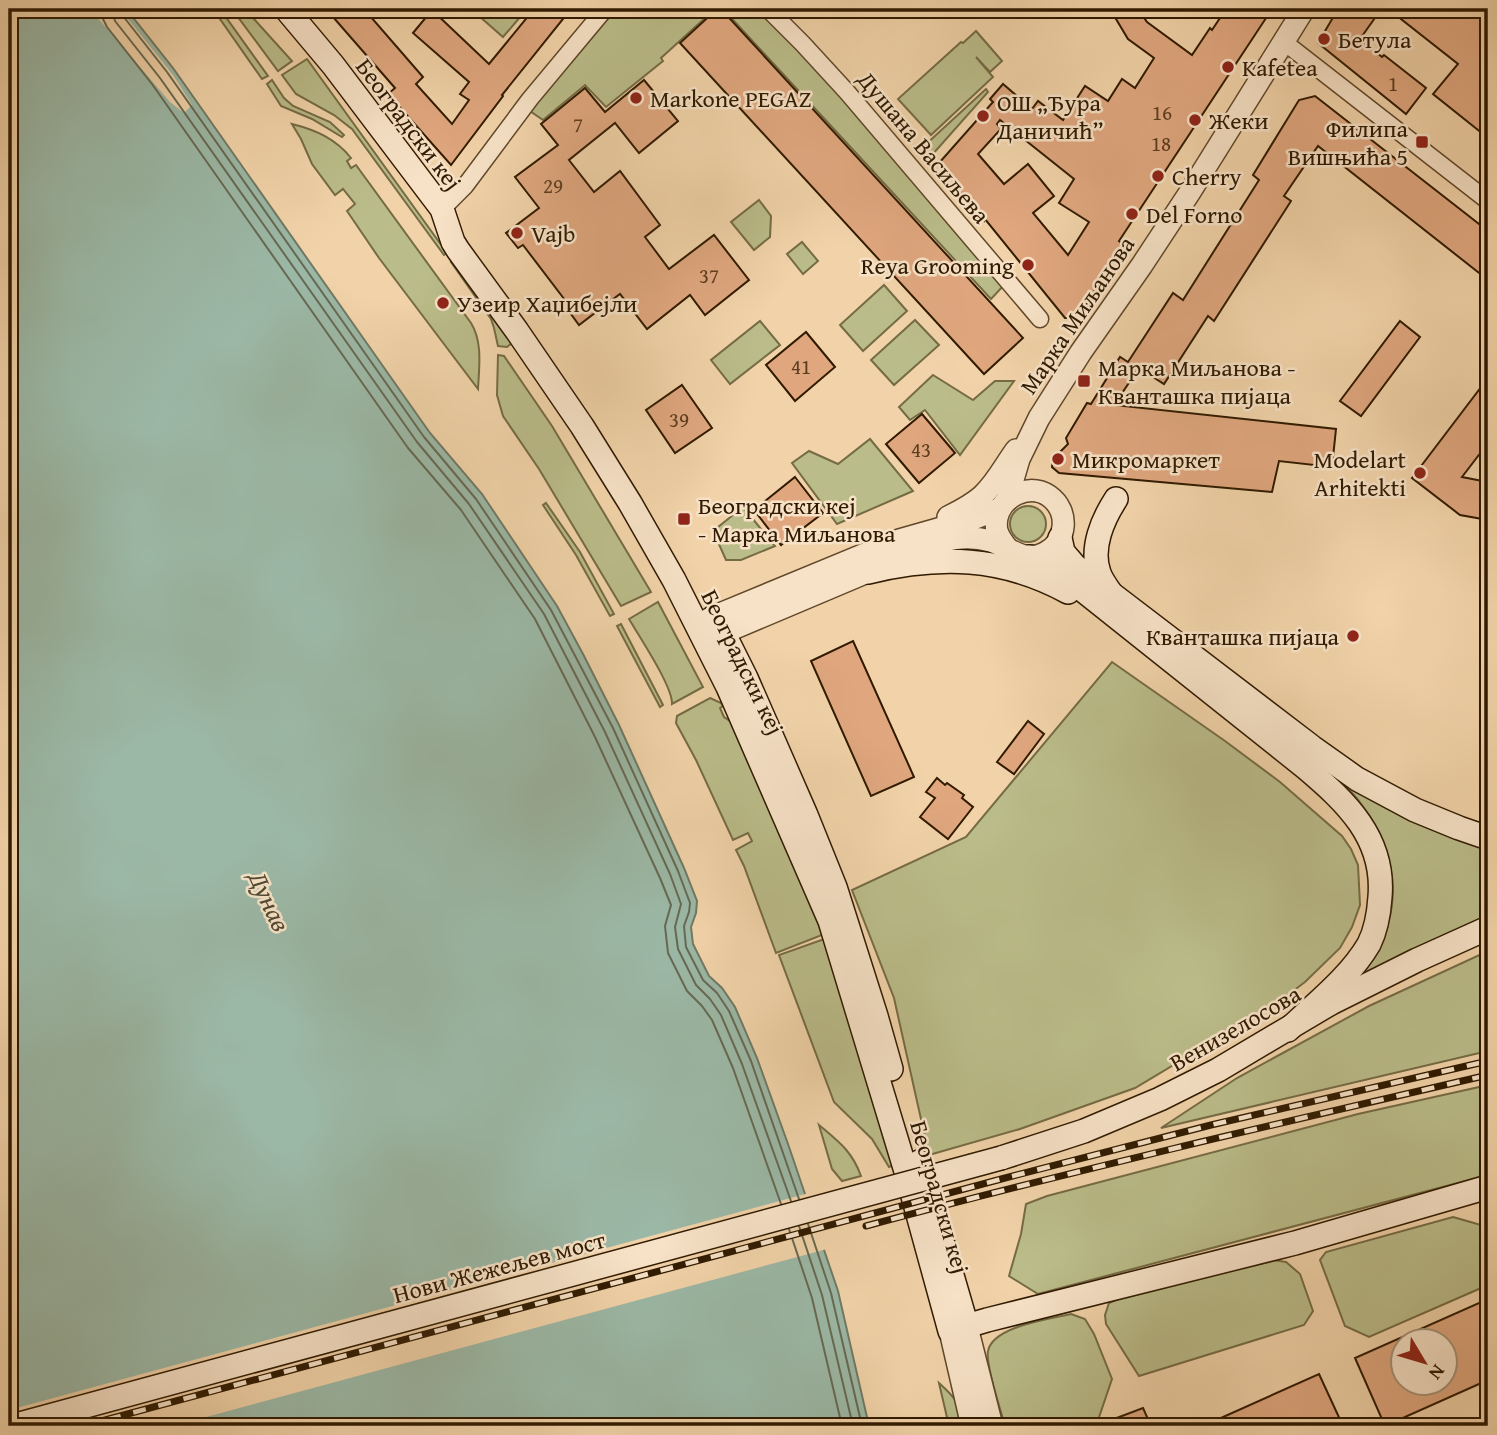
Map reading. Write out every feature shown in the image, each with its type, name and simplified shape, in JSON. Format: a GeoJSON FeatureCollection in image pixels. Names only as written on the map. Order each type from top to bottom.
{"type":"FeatureCollection","features":[{"type":"Feature","properties":{"kind":"main road","name":"Београдски кеј"},"geometry":{"type":"LineString","coordinates":[[286,9],[333,65],[442,209],[458,250],[582,426],[674,580],[713,627],[750,735],[830,921],[908,1178],[959,1329]]}},
{"type":"Feature","properties":{"kind":"main road"},"geometry":{"type":"LineString","coordinates":[[1111,595],[1098,572],[1098,543],[1101,525],[1116,499]]}},
{"type":"Feature","properties":{"kind":"main road"},"geometry":{"type":"LineString","coordinates":[[1060,538],[1066,557],[1111,595],[1357,779],[1415,810],[1488,838]]}},
{"type":"Feature","properties":{"kind":"main road"},"geometry":{"type":"LineString","coordinates":[[1030,557],[1054,568],[1296,759],[1336,793],[1366,832],[1376,854],[1382,879],[1379,911],[1370,942],[1340,981],[1287,1030]]}},
{"type":"Feature","properties":{"kind":"main road"},"geometry":{"type":"LineString","coordinates":[[867,572],[942,560],[1015,570],[1053,583],[1127,626]]}},
{"type":"Feature","properties":{"kind":"main road","name":"Венизелосова"},"geometry":{"type":"LineString","coordinates":[[1001,1158],[1084,1131],[1160,1100],[1218,1070],[1331,1003],[1488,928]]}},
{"type":"Feature","properties":{"kind":"main road"},"geometry":{"type":"LineString","coordinates":[[1450,945],[1488,942]]}},
{"type":"Feature","properties":{"kind":"main road","name":"Нови Жежељев мост"},"geometry":{"type":"LineString","coordinates":[[12,1426],[1001,1158]]}},
{"type":"Feature","properties":{"kind":"main road"},"geometry":{"type":"LineString","coordinates":[[959,1329],[1295,1243],[1488,1188]]}},
{"type":"Feature","properties":{"kind":"street"},"geometry":{"type":"LineString","coordinates":[[442,209],[465,186],[530,100],[605,9]]}},
{"type":"Feature","properties":{"kind":"street","name":"Душана Васиљева"},"geometry":{"type":"LineString","coordinates":[[768,9],[847,92],[1040,319]]}},
{"type":"Feature","properties":{"kind":"street","name":"Марка Миљанова"},"geometry":{"type":"LineString","coordinates":[[1004,504],[1019,459],[1033,430],[1081,352],[1149,255],[1304,9]]}},
{"type":"Feature","properties":{"kind":"street"},"geometry":{"type":"LineString","coordinates":[[1284,43],[1488,201]]}},
{"type":"Feature","properties":{"kind":"street"},"geometry":{"type":"LineString","coordinates":[[1033,430],[1030,457],[1032,476],[1040,492]]}},
{"type":"Feature","properties":{"kind":"street"},"geometry":{"type":"LineString","coordinates":[[713,627],[918,534],[965,508],[982,496],[1033,430]]}},
{"type":"Feature","properties":{"kind":"street"},"geometry":{"type":"LineString","coordinates":[[713,627],[867,572],[945,540],[981,539],[992,541],[1018,555],[1039,556],[1055,546],[1063,528],[1063,519],[1054,501],[1040,492],[1028,490],[1017,493],[1004,504],[973,519],[918,534]]}},
{"type":"Feature","properties":{"kind":"street"},"geometry":{"type":"LineString","coordinates":[[1004,504],[997,519],[997,530],[1008,549]]}},
{"type":"Feature","properties":{"kind":"street","name":"Београдски кеј"},"geometry":{"type":"LineString","coordinates":[[959,1329],[972,1426]]}},
{"type":"Feature","properties":{"kind":"street","name":"Београдски кеј"},"geometry":{"type":"LineString","coordinates":[[959,1329],[992,1426]]}},
{"type":"Feature","properties":{"kind":"green space"},"geometry":{"type":"Polygon","coordinates":[[[213,9],[220,9],[268,76],[262,79],[213,9]]]}},
{"type":"Feature","properties":{"kind":"green space"},"geometry":{"type":"Polygon","coordinates":[[[232,9],[245,9],[292,61],[278,71],[232,9]]]}},
{"type":"Feature","properties":{"kind":"green space"},"geometry":{"type":"Polygon","coordinates":[[[471,9],[527,9],[503,37],[471,9]]]}},
{"type":"Feature","properties":{"kind":"green space"},"geometry":{"type":"Polygon","coordinates":[[[616,9],[715,9],[661,58],[663,61],[606,107],[585,85],[543,120],[530,111],[616,9]]]}},
{"type":"Feature","properties":{"kind":"green space"},"geometry":{"type":"Polygon","coordinates":[[[723,9],[760,9],[772,18],[1005,284],[991,299],[723,9]]]}},
{"type":"Feature","properties":{"kind":"green space"},"geometry":{"type":"Polygon","coordinates":[[[976,31],[1002,61],[990,72],[976,57],[993,77],[931,135],[898,99],[976,31]]]}},
{"type":"Feature","properties":{"kind":"green space"},"geometry":{"type":"Polygon","coordinates":[[[307,59],[447,253],[444,255],[352,129],[334,115],[296,94],[282,75],[307,59]]]}},
{"type":"Feature","properties":{"kind":"green space"},"geometry":{"type":"Polygon","coordinates":[[[272,80],[293,106],[330,122],[344,135],[342,137],[312,119],[281,106],[267,84],[272,80]]]}},
{"type":"Feature","properties":{"kind":"green space"},"geometry":{"type":"Polygon","coordinates":[[[986,89],[988,92],[932,155],[924,146],[986,89]]]}},
{"type":"Feature","properties":{"kind":"green space"},"geometry":{"type":"Polygon","coordinates":[[[292,124],[325,136],[345,151],[351,158],[347,161],[351,168],[356,165],[471,323],[479,347],[478,389],[347,211],[355,204],[343,189],[335,195],[312,164],[292,124]]]}},
{"type":"Feature","properties":{"kind":"green space"},"geometry":{"type":"Polygon","coordinates":[[[759,200],[771,216],[770,237],[754,250],[731,222],[759,200]]]}},
{"type":"Feature","properties":{"kind":"green space"},"geometry":{"type":"Polygon","coordinates":[[[802,242],[818,261],[803,274],[787,254],[802,242]]]}},
{"type":"Feature","properties":{"kind":"green space"},"geometry":{"type":"Polygon","coordinates":[[[454,260],[513,342],[507,347],[498,346],[491,319],[451,262],[454,260]]]}},
{"type":"Feature","properties":{"kind":"green space"},"geometry":{"type":"Polygon","coordinates":[[[884,285],[907,311],[863,351],[840,325],[884,285]]]}},
{"type":"Feature","properties":{"kind":"green space"},"geometry":{"type":"Polygon","coordinates":[[[915,320],[939,345],[894,385],[871,360],[915,320]]]}},
{"type":"Feature","properties":{"kind":"green space"},"geometry":{"type":"Polygon","coordinates":[[[760,321],[780,345],[730,384],[711,360],[760,321]]]}},
{"type":"Feature","properties":{"kind":"green space"},"geometry":{"type":"Polygon","coordinates":[[[498,355],[504,356],[552,426],[651,592],[621,606],[539,469],[503,416],[497,395],[498,355]]]}},
{"type":"Feature","properties":{"kind":"green space"},"geometry":{"type":"Polygon","coordinates":[[[933,375],[973,400],[995,381],[1014,381],[960,455],[925,410],[910,420],[899,407],[933,375]]]}},
{"type":"Feature","properties":{"kind":"green space"},"geometry":{"type":"Polygon","coordinates":[[[870,439],[913,491],[837,524],[792,463],[809,451],[838,464],[870,439]]]}},
{"type":"Feature","properties":{"kind":"green space"},"geometry":{"type":"Polygon","coordinates":[[[546,503],[580,552],[614,614],[610,616],[576,555],[543,505],[546,503]]]}},
{"type":"Feature","properties":{"kind":"green space"},"geometry":{"type":"Polygon","coordinates":[[[1028,506],[1041,511],[1046,524],[1041,537],[1028,542],[1015,537],[1010,524],[1015,511],[1028,506]]]}},
{"type":"Feature","properties":{"kind":"green space"},"geometry":{"type":"Polygon","coordinates":[[[743,507],[775,546],[741,560],[726,560],[713,531],[743,507]]]}},
{"type":"Feature","properties":{"kind":"green space"},"geometry":{"type":"Polygon","coordinates":[[[658,602],[703,687],[672,704],[661,674],[629,619],[658,602]]]}},
{"type":"Feature","properties":{"kind":"green space"},"geometry":{"type":"Polygon","coordinates":[[[621,624],[663,705],[660,707],[617,626],[621,624]]]}},
{"type":"Feature","properties":{"kind":"green space"},"geometry":{"type":"Polygon","coordinates":[[[1112,662],[1280,782],[1342,836],[1358,865],[1360,905],[1352,927],[1340,948],[1305,982],[1277,1003],[1135,1088],[1020,1129],[929,1155],[894,998],[852,890],[966,837],[1112,662]]]}},
{"type":"Feature","properties":{"kind":"green space"},"geometry":{"type":"Polygon","coordinates":[[[710,698],[721,703],[724,717],[736,725],[807,883],[822,935],[776,953],[736,850],[752,841],[748,833],[733,840],[676,723],[677,716],[710,698]]]}},
{"type":"Feature","properties":{"kind":"green space"},"geometry":{"type":"Polygon","coordinates":[[[1319,763],[1488,843],[1488,923],[1356,981],[1386,931],[1392,907],[1392,875],[1383,843],[1369,814],[1350,791],[1319,763]]]}},
{"type":"Feature","properties":{"kind":"green space"},"geometry":{"type":"Polygon","coordinates":[[[827,938],[899,1163],[889,1167],[872,1139],[834,1102],[779,955],[827,938]]]}},
{"type":"Feature","properties":{"kind":"green space"},"geometry":{"type":"Polygon","coordinates":[[[1488,951],[1488,1051],[1161,1128],[1237,1078],[1369,1006],[1488,951]]]}},
{"type":"Feature","properties":{"kind":"green space"},"geometry":{"type":"Polygon","coordinates":[[[1488,1085],[1488,1175],[1038,1294],[1009,1276],[1026,1204],[1047,1196],[1358,1114],[1488,1085]]]}},
{"type":"Feature","properties":{"kind":"green space"},"geometry":{"type":"Polygon","coordinates":[[[819,1125],[849,1153],[861,1176],[842,1181],[832,1169],[819,1125]]]}},
{"type":"Feature","properties":{"kind":"green space"},"geometry":{"type":"Polygon","coordinates":[[[1453,1217],[1488,1227],[1488,1285],[1394,1326],[1388,1326],[1388,1329],[1369,1337],[1345,1326],[1320,1260],[1326,1252],[1453,1217]]]}},
{"type":"Feature","properties":{"kind":"green space"},"geometry":{"type":"Polygon","coordinates":[[[1273,1260],[1286,1262],[1300,1274],[1313,1311],[1304,1325],[1139,1376],[1106,1324],[1105,1315],[1109,1303],[1121,1298],[1273,1260]]]}},
{"type":"Feature","properties":{"kind":"green space"},"geometry":{"type":"Polygon","coordinates":[[[1071,1314],[1085,1319],[1112,1379],[1096,1426],[1005,1426],[989,1366],[988,1351],[992,1342],[1000,1335],[1024,1325],[1071,1314]]]}},
{"type":"Feature","properties":{"kind":"green space"},"geometry":{"type":"Polygon","coordinates":[[[939,1383],[956,1402],[963,1426],[949,1426],[939,1383]]]}},
{"type":"Feature","properties":{"kind":"water","name":"Дунав"},"geometry":{"type":"Polygon","coordinates":[[[9,9],[127,10],[173,68],[430,433],[482,494],[557,606],[619,725],[684,868],[697,901],[691,927],[693,944],[709,976],[722,988],[735,1007],[757,1058],[838,1291],[869,1426],[9,1426],[9,9]]]}},
{"type":"Feature","properties":{"kind":"pier"},"geometry":{"type":"Polygon","coordinates":[[[90,9],[120,9],[173,75],[192,105],[184,113],[170,102],[90,9]]]}},
{"type":"Feature","properties":{"kind":"pier"},"geometry":{"type":"Polygon","coordinates":[[[809,1193],[827,1249],[173,1426],[9,1426],[9,1410],[809,1193]]]}},
{"type":"Feature","properties":{"kind":"building"},"geometry":{"type":"Polygon","coordinates":[[[326,9],[364,9],[423,77],[416,84],[452,124],[469,100],[460,94],[469,82],[413,33],[432,10],[489,64],[534,9],[571,9],[502,95],[451,165],[388,94],[395,88],[326,9]]]}},
{"type":"Feature","properties":{"kind":"building"},"geometry":{"type":"Polygon","coordinates":[[[717,9],[721,9],[1023,338],[984,374],[680,43],[717,9]]]}},
{"type":"Feature","properties":{"kind":"building"},"geometry":{"type":"Polygon","coordinates":[[[1110,9],[1138,9],[1147,22],[1192,55],[1226,9],[1272,9],[1119,241],[1124,245],[1088,303],[1074,318],[1065,318],[939,163],[993,102],[990,99],[1003,84],[1032,109],[1038,101],[1063,120],[1085,86],[1108,101],[1122,79],[1135,88],[1154,58],[1128,39],[1110,9]],[[1000,120],[997,124],[1001,129],[978,154],[1004,184],[1028,164],[1054,196],[1033,213],[1068,255],[1089,222],[1059,203],[1074,179],[1000,120]]]}},
{"type":"Feature","properties":{"kind":"building"},"geometry":{"type":"Polygon","coordinates":[[[1338,9],[1369,9],[1377,15],[1360,39],[1426,88],[1406,114],[1318,43],[1338,9]]]}},
{"type":"Feature","properties":{"kind":"building"},"geometry":{"type":"Polygon","coordinates":[[[1409,9],[1488,9],[1488,138],[1433,94],[1458,64],[1401,19],[1409,9]]]}},
{"type":"Feature","properties":{"kind":"building"},"geometry":{"type":"Polygon","coordinates":[[[644,80],[678,121],[639,153],[615,123],[569,160],[594,192],[620,171],[660,225],[645,237],[669,269],[714,235],[749,280],[705,315],[690,295],[647,329],[620,294],[579,325],[568,310],[571,308],[523,245],[518,248],[506,233],[539,208],[515,177],[558,145],[541,124],[585,88],[605,112],[644,80]]]}},
{"type":"Feature","properties":{"kind":"building"},"geometry":{"type":"Polygon","coordinates":[[[1315,96],[1488,231],[1488,280],[1318,146],[1284,196],[1291,201],[1214,321],[1208,316],[1164,384],[1139,368],[1114,405],[1336,429],[1332,467],[1279,461],[1272,492],[1059,473],[1052,467],[1053,459],[1068,444],[1066,438],[1087,403],[1091,404],[1120,357],[1128,362],[1173,293],[1183,300],[1259,180],[1253,175],[1299,100],[1315,96]]]}},
{"type":"Feature","properties":{"kind":"building"},"geometry":{"type":"Polygon","coordinates":[[[1400,321],[1420,337],[1361,416],[1340,401],[1400,321]]]}},
{"type":"Feature","properties":{"kind":"building"},"geometry":{"type":"Polygon","coordinates":[[[806,332],[835,367],[795,401],[766,365],[806,332]]]}},
{"type":"Feature","properties":{"kind":"building"},"geometry":{"type":"Polygon","coordinates":[[[1488,378],[1488,443],[1462,477],[1488,482],[1488,520],[1460,515],[1412,478],[1488,378]]]}},
{"type":"Feature","properties":{"kind":"building"},"geometry":{"type":"Polygon","coordinates":[[[682,385],[712,428],[675,453],[646,410],[682,385]]]}},
{"type":"Feature","properties":{"kind":"building"},"geometry":{"type":"Polygon","coordinates":[[[922,414],[955,453],[919,483],[886,444],[922,414]]]}},
{"type":"Feature","properties":{"kind":"building"},"geometry":{"type":"Polygon","coordinates":[[[795,477],[823,513],[781,545],[754,510],[795,477]]]}},
{"type":"Feature","properties":{"kind":"building"},"geometry":{"type":"Polygon","coordinates":[[[853,641],[914,777],[871,796],[811,661],[853,641]]]}},
{"type":"Feature","properties":{"kind":"building"},"geometry":{"type":"Polygon","coordinates":[[[1028,721],[1044,734],[1014,774],[997,762],[1028,721]]]}},
{"type":"Feature","properties":{"kind":"building"},"geometry":{"type":"Polygon","coordinates":[[[937,778],[964,795],[962,798],[973,807],[948,839],[920,817],[935,798],[926,792],[937,778]]]}},
{"type":"Feature","properties":{"kind":"building"},"geometry":{"type":"Polygon","coordinates":[[[1488,1299],[1488,1380],[1458,1393],[1458,1326],[1427,1326],[1488,1299]]]}},
{"type":"Feature","properties":{"kind":"building"},"geometry":{"type":"Polygon","coordinates":[[[1388,1343],[1388,1396],[1452,1396],[1385,1426],[1355,1358],[1388,1343]]]}},
{"type":"Feature","properties":{"kind":"building"},"geometry":{"type":"Polygon","coordinates":[[[1319,1374],[1343,1426],[1203,1426],[1319,1374]]]}},
{"type":"Feature","properties":{"kind":"building"},"geometry":{"type":"Polygon","coordinates":[[[1143,1408],[1151,1426],[1098,1426],[1098,1425],[1143,1408]]]}},
{"type":"Feature","properties":{"kind":"railway"},"geometry":{"type":"LineString","coordinates":[[83,1426],[1005,1178],[1211,1125],[1488,1061]]}},
{"type":"Feature","properties":{"kind":"railway"},"geometry":{"type":"LineString","coordinates":[[866,1226],[1254,1129],[1488,1075]]}},
{"type":"Feature","properties":{"kind":"place","name":"Бетула"},"geometry":{"type":"Point","coordinates":[1324,39]}},
{"type":"Feature","properties":{"kind":"place","name":"Kafetea"},"geometry":{"type":"Point","coordinates":[1228,67]}},
{"type":"Feature","properties":{"kind":"place","name":"Markone PEGAZ"},"geometry":{"type":"Point","coordinates":[636,98]}},
{"type":"Feature","properties":{"kind":"place","name":"ОШ „Ђура Даничић”"},"geometry":{"type":"Point","coordinates":[983,116]}},
{"type":"Feature","properties":{"kind":"place","name":"Жеки"},"geometry":{"type":"Point","coordinates":[1195,120]}},
{"type":"Feature","properties":{"kind":"place","name":"Филипа Вишњића 5"},"geometry":{"type":"Point","coordinates":[1422,142]}},
{"type":"Feature","properties":{"kind":"place","name":"Cherry"},"geometry":{"type":"Point","coordinates":[1158,176]}},
{"type":"Feature","properties":{"kind":"place","name":"Del Forno"},"geometry":{"type":"Point","coordinates":[1132,214]}},
{"type":"Feature","properties":{"kind":"place","name":"Vajb"},"geometry":{"type":"Point","coordinates":[517,233]}},
{"type":"Feature","properties":{"kind":"place","name":"Reya Grooming"},"geometry":{"type":"Point","coordinates":[1028,265]}},
{"type":"Feature","properties":{"kind":"place","name":"Узеир Хаџибејли"},"geometry":{"type":"Point","coordinates":[443,303]}},
{"type":"Feature","properties":{"kind":"place","name":"Марка Миљанова - Кванташка пијаца"},"geometry":{"type":"Point","coordinates":[1084,381]}},
{"type":"Feature","properties":{"kind":"place","name":"Микромаркет"},"geometry":{"type":"Point","coordinates":[1058,459]}},
{"type":"Feature","properties":{"kind":"place","name":"Modelart Arhitekti"},"geometry":{"type":"Point","coordinates":[1420,473]}},
{"type":"Feature","properties":{"kind":"place","name":"Београдски кеј - Марка Миљанова"},"geometry":{"type":"Point","coordinates":[684,519]}},
{"type":"Feature","properties":{"kind":"place","name":"Кванташка пијаца"},"geometry":{"type":"Point","coordinates":[1353,636]}}]}
